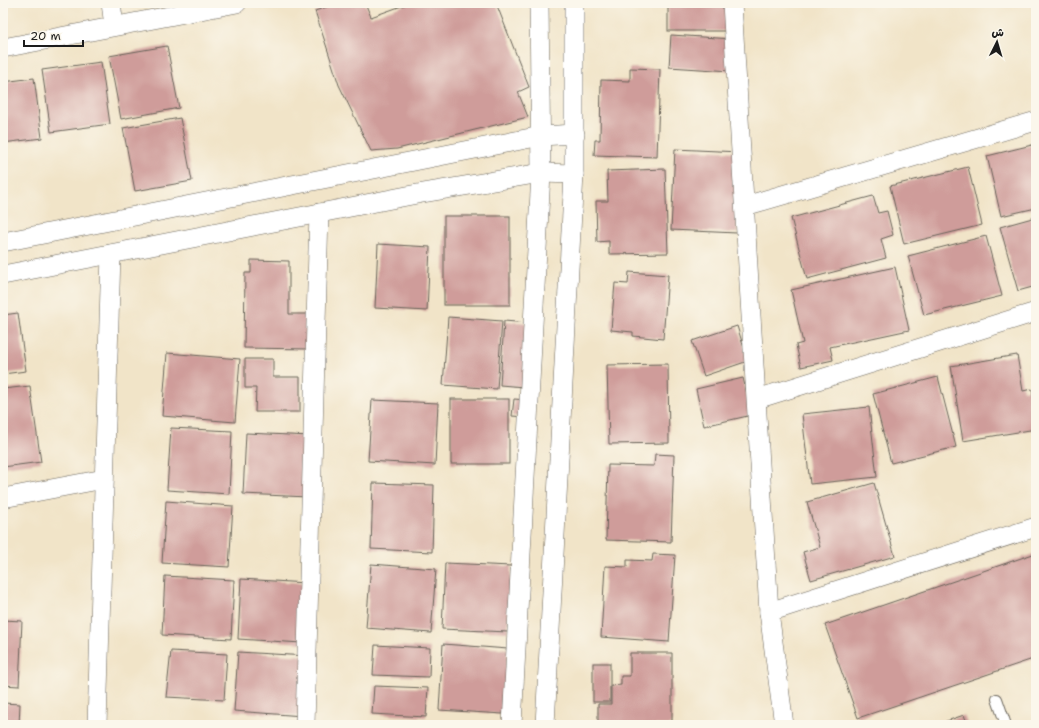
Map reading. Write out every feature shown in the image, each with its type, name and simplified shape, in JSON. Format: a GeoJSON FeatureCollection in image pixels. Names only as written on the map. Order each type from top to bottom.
{"type":"FeatureCollection","features":[{"type":"Feature","properties":{"kind":"street"},"geometry":{"type":"LineString","coordinates":[[111,3],[114,26]]}},
{"type":"Feature","properties":{"kind":"street"},"geometry":{"type":"LineString","coordinates":[[3,48],[237,3]]}},
{"type":"Feature","properties":{"kind":"street"},"geometry":{"type":"LineString","coordinates":[[512,725],[541,173],[539,3]]}},
{"type":"Feature","properties":{"kind":"street"},"geometry":{"type":"LineString","coordinates":[[545,725],[574,174],[574,3]]}},
{"type":"Feature","properties":{"kind":"street"},"geometry":{"type":"LineString","coordinates":[[732,3],[769,612],[784,725]]}},
{"type":"Feature","properties":{"kind":"street"},"geometry":{"type":"LineString","coordinates":[[745,206],[1036,121]]}},
{"type":"Feature","properties":{"kind":"street"},"geometry":{"type":"LineString","coordinates":[[3,242],[541,136],[575,134]]}},
{"type":"Feature","properties":{"kind":"street"},"geometry":{"type":"LineString","coordinates":[[3,275],[417,194],[541,173],[574,174]]}},
{"type":"Feature","properties":{"kind":"street"},"geometry":{"type":"LineString","coordinates":[[305,725],[320,213]]}},
{"type":"Feature","properties":{"kind":"street"},"geometry":{"type":"LineString","coordinates":[[97,725],[111,254]]}},
{"type":"Feature","properties":{"kind":"street"},"geometry":{"type":"LineString","coordinates":[[756,399],[1036,312]]}},
{"type":"Feature","properties":{"kind":"street"},"geometry":{"type":"LineString","coordinates":[[3,498],[104,479]]}},
{"type":"Feature","properties":{"kind":"street"},"geometry":{"type":"LineString","coordinates":[[769,612],[1036,527]]}},
{"type":"Feature","properties":{"kind":"lane"},"geometry":{"type":"LineString","coordinates":[[996,699],[1006,725]]}},
{"type":"Feature","properties":{"kind":"building"},"geometry":{"type":"Polygon","coordinates":[[[338,3],[365,3],[371,17],[410,3],[496,3],[529,87],[518,92],[528,117],[397,149],[371,151],[339,85],[315,11],[338,3]]]}},
{"type":"Feature","properties":{"kind":"building"},"geometry":{"type":"Polygon","coordinates":[[[668,3],[732,3],[732,31],[668,31],[668,3]]]}},
{"type":"Feature","properties":{"kind":"building"},"geometry":{"type":"Polygon","coordinates":[[[671,35],[733,39],[731,71],[669,67],[671,35]]]}},
{"type":"Feature","properties":{"kind":"building"},"geometry":{"type":"Polygon","coordinates":[[[167,46],[179,108],[121,119],[109,56],[167,46]]]}},
{"type":"Feature","properties":{"kind":"building"},"geometry":{"type":"Polygon","coordinates":[[[101,62],[110,124],[51,132],[42,70],[101,62]]]}},
{"type":"Feature","properties":{"kind":"building"},"geometry":{"type":"Polygon","coordinates":[[[630,68],[660,69],[657,157],[594,155],[595,140],[600,140],[601,80],[630,81],[630,68]]]}},
{"type":"Feature","properties":{"kind":"building"},"geometry":{"type":"Polygon","coordinates":[[[34,78],[42,138],[3,143],[3,82],[34,78]]]}},
{"type":"Feature","properties":{"kind":"building"},"geometry":{"type":"Polygon","coordinates":[[[180,118],[192,181],[135,191],[123,128],[180,118]]]}},
{"type":"Feature","properties":{"kind":"building"},"geometry":{"type":"Polygon","coordinates":[[[1036,144],[1036,208],[1001,216],[987,156],[1036,144]]]}},
{"type":"Feature","properties":{"kind":"building"},"geometry":{"type":"Polygon","coordinates":[[[675,149],[740,152],[737,233],[671,230],[675,149]]]}},
{"type":"Feature","properties":{"kind":"building"},"geometry":{"type":"Polygon","coordinates":[[[968,167],[982,225],[904,244],[890,186],[968,167]]]}},
{"type":"Feature","properties":{"kind":"building"},"geometry":{"type":"Polygon","coordinates":[[[665,169],[668,253],[609,254],[609,241],[597,242],[596,201],[608,201],[607,171],[665,169]]]}},
{"type":"Feature","properties":{"kind":"building"},"geometry":{"type":"Polygon","coordinates":[[[873,196],[878,213],[887,211],[893,235],[881,239],[886,258],[807,279],[791,218],[873,196]]]}},
{"type":"Feature","properties":{"kind":"building"},"geometry":{"type":"Polygon","coordinates":[[[444,216],[510,216],[510,305],[444,305],[444,216]]]}},
{"type":"Feature","properties":{"kind":"building"},"geometry":{"type":"Polygon","coordinates":[[[1036,217],[1036,286],[1018,291],[1000,227],[1036,217]]]}},
{"type":"Feature","properties":{"kind":"building"},"geometry":{"type":"Polygon","coordinates":[[[986,236],[1002,296],[924,315],[908,256],[986,236]]]}},
{"type":"Feature","properties":{"kind":"building"},"geometry":{"type":"Polygon","coordinates":[[[378,244],[430,247],[427,311],[375,308],[378,244]]]}},
{"type":"Feature","properties":{"kind":"building"},"geometry":{"type":"Polygon","coordinates":[[[251,260],[289,261],[289,314],[310,314],[310,349],[244,348],[245,273],[251,273],[251,260]]]}},
{"type":"Feature","properties":{"kind":"building"},"geometry":{"type":"Polygon","coordinates":[[[895,267],[909,330],[830,347],[833,360],[801,367],[796,345],[803,343],[791,290],[895,267]]]}},
{"type":"Feature","properties":{"kind":"building"},"geometry":{"type":"Polygon","coordinates":[[[629,272],[668,275],[663,339],[633,336],[633,332],[611,330],[615,283],[628,284],[629,272]]]}},
{"type":"Feature","properties":{"kind":"building"},"geometry":{"type":"Polygon","coordinates":[[[18,313],[26,371],[3,374],[3,315],[18,313]]]}},
{"type":"Feature","properties":{"kind":"building"},"geometry":{"type":"Polygon","coordinates":[[[448,317],[502,321],[497,389],[443,385],[448,317]]]}},
{"type":"Feature","properties":{"kind":"building"},"geometry":{"type":"Polygon","coordinates":[[[504,321],[528,323],[524,387],[500,385],[504,321]]]}},
{"type":"Feature","properties":{"kind":"building"},"geometry":{"type":"Polygon","coordinates":[[[737,326],[748,361],[704,376],[692,341],[737,326]]]}},
{"type":"Feature","properties":{"kind":"building"},"geometry":{"type":"Polygon","coordinates":[[[167,353],[240,359],[235,422],[162,416],[167,353]]]}},
{"type":"Feature","properties":{"kind":"building"},"geometry":{"type":"Polygon","coordinates":[[[1017,355],[1023,391],[1032,389],[1036,414],[1036,429],[963,441],[951,366],[1017,355]]]}},
{"type":"Feature","properties":{"kind":"building"},"geometry":{"type":"Polygon","coordinates":[[[245,359],[273,359],[273,377],[300,377],[300,412],[255,412],[256,388],[245,388],[245,359]]]}},
{"type":"Feature","properties":{"kind":"building"},"geometry":{"type":"Polygon","coordinates":[[[668,364],[669,443],[609,444],[607,365],[668,364]]]}},
{"type":"Feature","properties":{"kind":"building"},"geometry":{"type":"Polygon","coordinates":[[[938,377],[956,447],[891,463],[873,394],[938,377]]]}},
{"type":"Feature","properties":{"kind":"building"},"geometry":{"type":"Polygon","coordinates":[[[743,378],[752,415],[704,426],[696,389],[743,378]]]}},
{"type":"Feature","properties":{"kind":"building"},"geometry":{"type":"Polygon","coordinates":[[[30,386],[41,462],[3,467],[3,389],[30,386]]]}},
{"type":"Feature","properties":{"kind":"building"},"geometry":{"type":"Polygon","coordinates":[[[451,399],[509,399],[509,464],[451,464],[451,399]]]}},
{"type":"Feature","properties":{"kind":"building"},"geometry":{"type":"Polygon","coordinates":[[[514,399],[526,400],[525,417],[512,416],[514,399]]]}},
{"type":"Feature","properties":{"kind":"building"},"geometry":{"type":"Polygon","coordinates":[[[372,400],[438,403],[435,465],[368,461],[372,400]]]}},
{"type":"Feature","properties":{"kind":"building"},"geometry":{"type":"Polygon","coordinates":[[[869,407],[877,477],[810,484],[802,414],[869,407]]]}},
{"type":"Feature","properties":{"kind":"building"},"geometry":{"type":"Polygon","coordinates":[[[171,428],[232,431],[229,494],[167,490],[171,428]]]}},
{"type":"Feature","properties":{"kind":"building"},"geometry":{"type":"Polygon","coordinates":[[[246,433],[311,436],[308,497],[243,494],[246,433]]]}},
{"type":"Feature","properties":{"kind":"building"},"geometry":{"type":"Polygon","coordinates":[[[655,454],[674,455],[671,542],[606,540],[608,465],[654,466],[655,454]]]}},
{"type":"Feature","properties":{"kind":"building"},"geometry":{"type":"Polygon","coordinates":[[[373,483],[434,485],[432,552],[371,549],[373,483]]]}},
{"type":"Feature","properties":{"kind":"building"},"geometry":{"type":"Polygon","coordinates":[[[874,483],[895,556],[811,580],[803,552],[820,547],[807,502],[874,483]]]}},
{"type":"Feature","properties":{"kind":"building"},"geometry":{"type":"Polygon","coordinates":[[[166,501],[233,506],[229,567],[162,563],[166,501]]]}},
{"type":"Feature","properties":{"kind":"building"},"geometry":{"type":"Polygon","coordinates":[[[1036,553],[1036,658],[858,718],[825,625],[1036,553]]]}},
{"type":"Feature","properties":{"kind":"building"},"geometry":{"type":"Polygon","coordinates":[[[653,554],[675,555],[669,642],[601,637],[605,566],[627,567],[627,560],[652,561],[653,554]]]}},
{"type":"Feature","properties":{"kind":"building"},"geometry":{"type":"Polygon","coordinates":[[[445,563],[511,566],[508,632],[442,629],[445,563]]]}},
{"type":"Feature","properties":{"kind":"building"},"geometry":{"type":"Polygon","coordinates":[[[371,564],[436,569],[431,633],[366,628],[371,564]]]}},
{"type":"Feature","properties":{"kind":"building"},"geometry":{"type":"Polygon","coordinates":[[[165,576],[234,580],[231,639],[162,635],[165,576]]]}},
{"type":"Feature","properties":{"kind":"building"},"geometry":{"type":"Polygon","coordinates":[[[241,579],[306,583],[302,643],[238,639],[241,579]]]}},
{"type":"Feature","properties":{"kind":"building"},"geometry":{"type":"Polygon","coordinates":[[[3,620],[22,621],[19,686],[3,685],[3,620]]]}},
{"type":"Feature","properties":{"kind":"building"},"geometry":{"type":"Polygon","coordinates":[[[443,644],[508,649],[503,714],[439,710],[443,644]]]}},
{"type":"Feature","properties":{"kind":"building"},"geometry":{"type":"Polygon","coordinates":[[[375,645],[430,648],[429,677],[373,675],[375,645]]]}},
{"type":"Feature","properties":{"kind":"building"},"geometry":{"type":"Polygon","coordinates":[[[171,651],[227,654],[224,700],[166,697],[171,651]]]}},
{"type":"Feature","properties":{"kind":"building"},"geometry":{"type":"Polygon","coordinates":[[[238,652],[307,656],[303,716],[234,711],[238,652]]]}},
{"type":"Feature","properties":{"kind":"building"},"geometry":{"type":"Polygon","coordinates":[[[630,653],[672,653],[672,725],[598,725],[598,704],[611,704],[611,686],[621,685],[621,676],[630,676],[630,653]]]}},
{"type":"Feature","properties":{"kind":"building"},"geometry":{"type":"Polygon","coordinates":[[[593,663],[610,663],[610,702],[593,702],[593,663]]]}},
{"type":"Feature","properties":{"kind":"building"},"geometry":{"type":"Polygon","coordinates":[[[374,686],[428,688],[426,717],[372,714],[374,686]]]}},
{"type":"Feature","properties":{"kind":"building"},"geometry":{"type":"Polygon","coordinates":[[[3,703],[20,704],[19,725],[3,725],[3,703]]]}},
{"type":"Feature","properties":{"kind":"building"},"geometry":{"type":"Polygon","coordinates":[[[964,715],[968,725],[935,725],[964,715]]]}}]}
